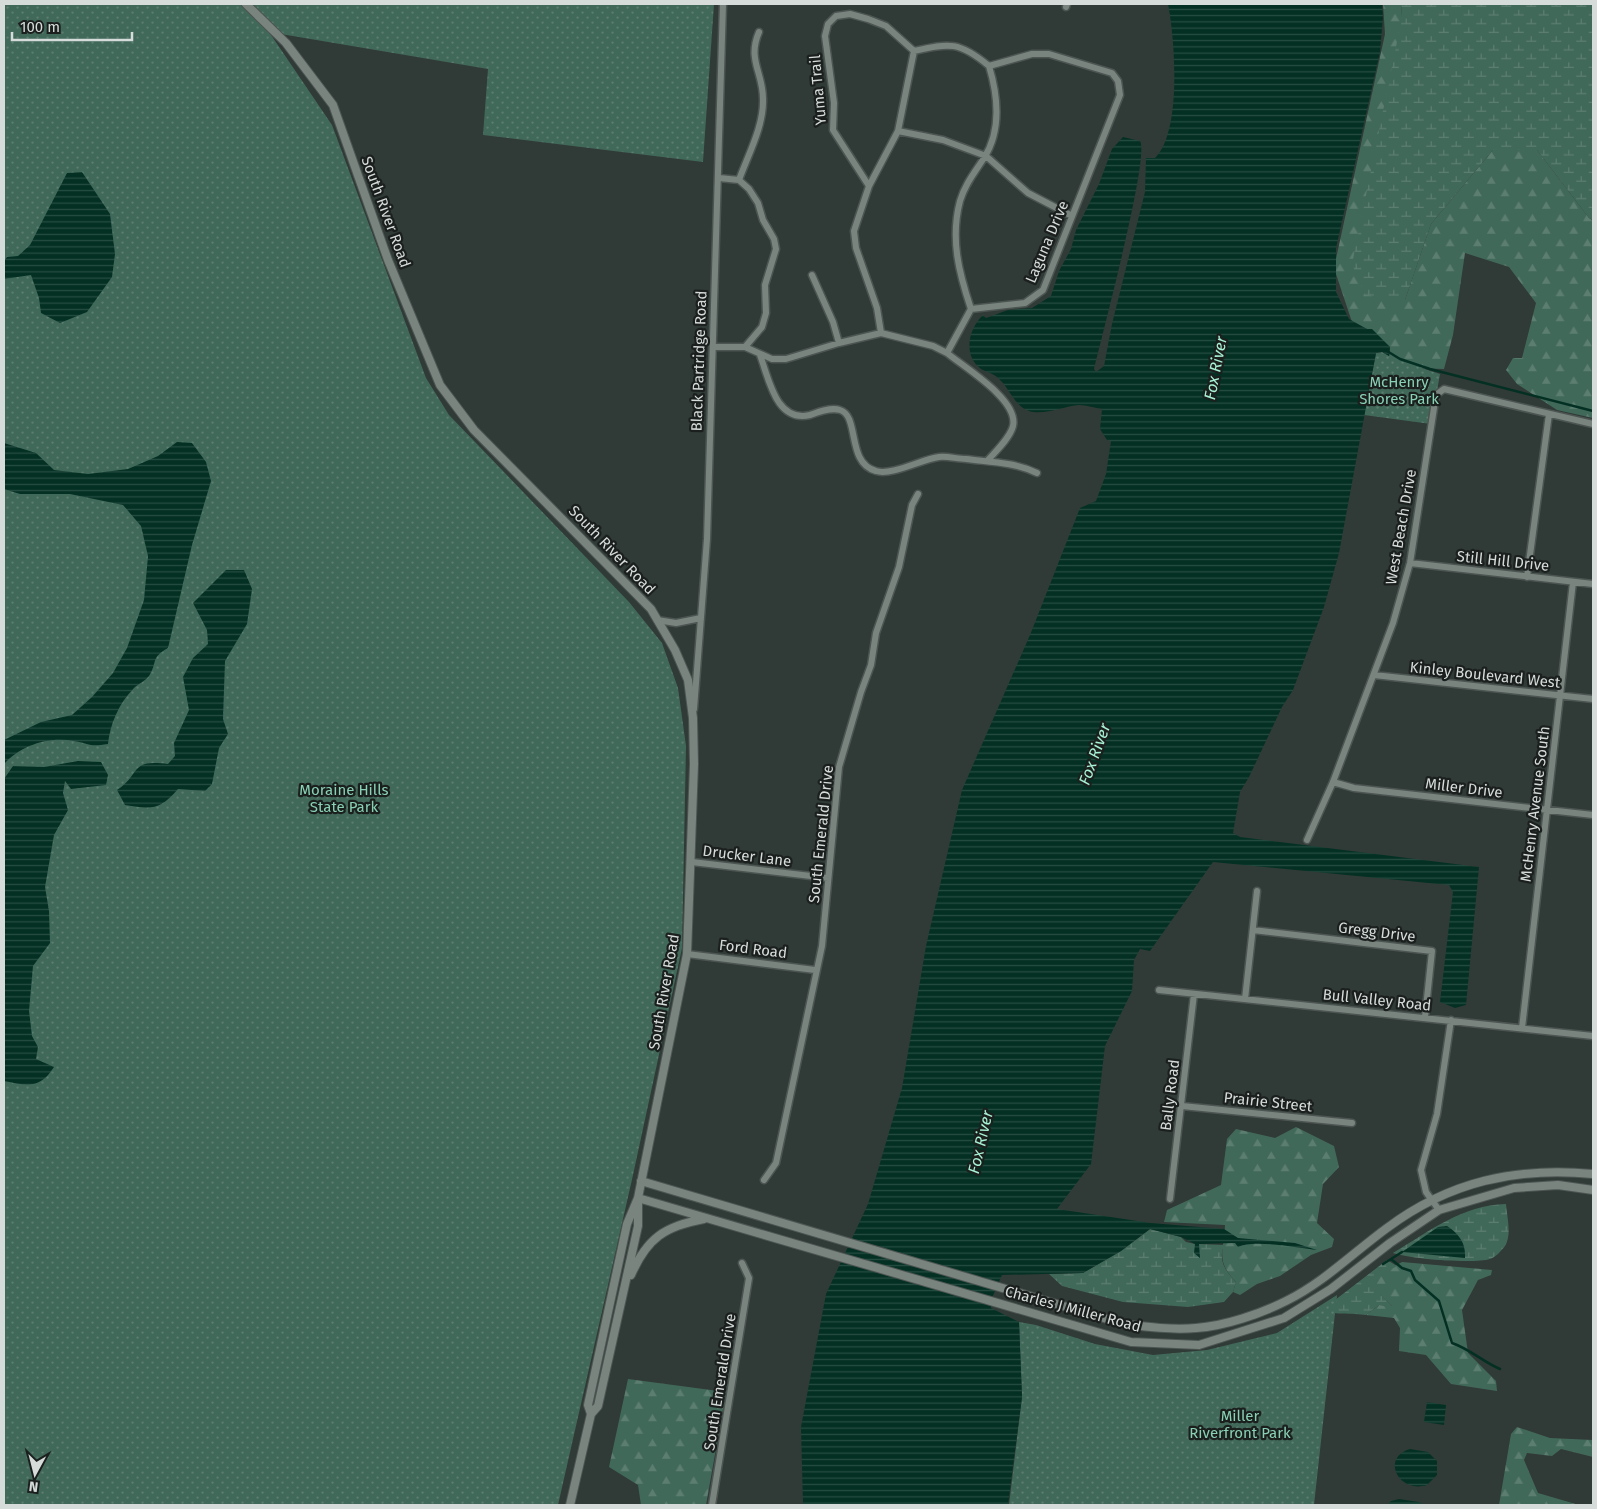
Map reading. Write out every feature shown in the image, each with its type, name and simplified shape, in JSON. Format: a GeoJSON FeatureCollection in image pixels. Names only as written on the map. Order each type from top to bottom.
{"type":"FeatureCollection","features":[{"type":"Feature","properties":{"kind":"street","name":"South River Road"},"geometry":{"type":"LineString","coordinates":[[246,4],[286,43],[333,105],[388,260],[440,386],[474,430],[651,609],[675,650],[688,680],[693,718],[692,862],[687,954],[642,1181],[638,1198],[626,1224],[588,1405],[591,1414]]}},
{"type":"Feature","properties":{"kind":"street","name":"Black Partridge Road"},"geometry":{"type":"LineString","coordinates":[[693,718],[702,618],[706,539],[719,178],[723,4]]}},
{"type":"Feature","properties":{"kind":"street","name":"Yuma Trail"},"geometry":{"type":"LineString","coordinates":[[869,186],[833,130],[834,103],[825,36],[828,24],[836,16],[850,14],[886,26],[914,51]]}},
{"type":"Feature","properties":{"kind":"street"},"geometry":{"type":"LineString","coordinates":[[738,180],[761,118],[763,98],[753,53],[759,32]]}},
{"type":"Feature","properties":{"kind":"street"},"geometry":{"type":"LineString","coordinates":[[882,333],[877,308],[856,248],[854,231],[869,186],[898,131],[914,51],[947,44],[969,52],[989,66],[996,98],[996,128],[986,156],[966,185],[960,201],[956,226],[956,255],[971,309],[947,353]]}},
{"type":"Feature","properties":{"kind":"street","name":"Laguna Drive"},"geometry":{"type":"LineString","coordinates":[[971,309],[1025,303],[1035,298],[1043,290],[1120,95],[1118,81],[1112,73],[1049,54],[1032,54],[989,66]]}},
{"type":"Feature","properties":{"kind":"street"},"geometry":{"type":"LineString","coordinates":[[898,131],[943,140],[986,156],[1028,193],[1072,216]]}},
{"type":"Feature","properties":{"kind":"street"},"geometry":{"type":"LineString","coordinates":[[719,178],[738,180],[749,189],[758,203],[763,220],[774,239],[776,249],[765,285],[766,313],[762,327],[745,347]]}},
{"type":"Feature","properties":{"kind":"street"},"geometry":{"type":"LineString","coordinates":[[812,276],[833,322],[839,343]]}},
{"type":"Feature","properties":{"kind":"street"},"geometry":{"type":"LineString","coordinates":[[712,347],[745,347],[772,359],[786,359],[839,343],[882,333],[933,346],[947,353],[1005,399],[1012,412],[1013,426],[1000,447],[988,460]]}},
{"type":"Feature","properties":{"kind":"street"},"geometry":{"type":"LineString","coordinates":[[760,355],[779,405],[789,414],[804,416],[832,409],[841,410],[848,416],[860,460],[866,467],[878,472],[940,457],[988,460],[1023,466],[1037,473]]}},
{"type":"Feature","properties":{"kind":"street","name":"West Beach Drive"},"geometry":{"type":"LineString","coordinates":[[1307,840],[1333,782],[1393,623],[1410,564],[1436,395],[1444,389],[1593,424]]}},
{"type":"Feature","properties":{"kind":"street"},"geometry":{"type":"LineString","coordinates":[[1527,577],[1549,414]]}},
{"type":"Feature","properties":{"kind":"street","name":"South Emerald Drive"},"geometry":{"type":"LineString","coordinates":[[764,1180],[776,1163],[822,946],[839,767],[871,665],[876,633],[899,567],[912,505],[918,494]]}},
{"type":"Feature","properties":{"kind":"street","name":"Still Hill Drive"},"geometry":{"type":"LineString","coordinates":[[1410,564],[1593,584]]}},
{"type":"Feature","properties":{"kind":"street","name":"McHenry Avenue South"},"geometry":{"type":"LineString","coordinates":[[1522,1028],[1573,582]]}},
{"type":"Feature","properties":{"kind":"street"},"geometry":{"type":"LineString","coordinates":[[657,620],[676,623],[702,618]]}},
{"type":"Feature","properties":{"kind":"street","name":"Kinley Boulevard West"},"geometry":{"type":"LineString","coordinates":[[1374,675],[1593,699]]}},
{"type":"Feature","properties":{"kind":"street","name":"Miller Drive"},"geometry":{"type":"LineString","coordinates":[[1333,782],[1354,788],[1593,815]]}},
{"type":"Feature","properties":{"kind":"street","name":"Drucker Lane"},"geometry":{"type":"LineString","coordinates":[[692,862],[828,878]]}},
{"type":"Feature","properties":{"kind":"street"},"geometry":{"type":"LineString","coordinates":[[1245,999],[1257,891]]}},
{"type":"Feature","properties":{"kind":"street","name":"Gregg Drive"},"geometry":{"type":"LineString","coordinates":[[1253,930],[1432,951],[1424,1017]]}},
{"type":"Feature","properties":{"kind":"street","name":"Ford Road"},"geometry":{"type":"LineString","coordinates":[[687,954],[816,970]]}},
{"type":"Feature","properties":{"kind":"street","name":"Bull Valley Road"},"geometry":{"type":"LineString","coordinates":[[1159,990],[1593,1036]]}},
{"type":"Feature","properties":{"kind":"street","name":"Bally Road"},"geometry":{"type":"LineString","coordinates":[[1170,1199],[1194,994]]}},
{"type":"Feature","properties":{"kind":"street"},"geometry":{"type":"LineString","coordinates":[[1439,1210],[1431,1199],[1421,1170],[1437,1114],[1450,1020]]}},
{"type":"Feature","properties":{"kind":"street","name":"Prairie Street"},"geometry":{"type":"LineString","coordinates":[[1182,1106],[1352,1123]]}},
{"type":"Feature","properties":{"kind":"street","name":"Charles J Miller Road"},"geometry":{"type":"LineString","coordinates":[[642,1181],[1124,1324],[1170,1329],[1197,1328],[1237,1320],[1286,1301],[1330,1272],[1388,1227],[1431,1199],[1474,1182],[1517,1174],[1559,1171],[1593,1174]]}},
{"type":"Feature","properties":{"kind":"street","name":"Charles J Miller Road"},"geometry":{"type":"LineString","coordinates":[[638,1198],[1130,1342],[1199,1345],[1284,1318],[1331,1289],[1390,1243],[1439,1210],[1514,1188],[1558,1185],[1593,1190]]}},
{"type":"Feature","properties":{"kind":"street","name":"South River Road"},"geometry":{"type":"LineString","coordinates":[[570,1505],[591,1414],[598,1406],[624,1290],[638,1226],[638,1198]]}},
{"type":"Feature","properties":{"kind":"street"},"geometry":{"type":"LineString","coordinates":[[624,1290],[638,1258],[655,1236],[681,1223],[707,1218]]}},
{"type":"Feature","properties":{"kind":"street","name":"South Emerald Drive"},"geometry":{"type":"LineString","coordinates":[[712,1505],[749,1278],[742,1263]]}},
{"type":"Feature","properties":{"kind":"green space","name":"Moraine Hills State Park"},"geometry":{"type":"Polygon","coordinates":[[[4,4],[714,4],[703,162],[483,135],[488,69],[269,32],[332,125],[426,378],[449,415],[629,602],[662,643],[678,688],[686,746],[682,948],[558,1505],[4,1505],[4,4]]]}},
{"type":"Feature","properties":{"kind":"green space"},"geometry":{"type":"Polygon","coordinates":[[[1383,4],[1401,4],[1402,17],[1405,300],[1431,224],[1493,150],[1537,150],[1589,218],[1593,220],[1593,418],[1557,410],[1517,384],[1506,370],[1513,358],[1522,358],[1536,303],[1509,267],[1465,253],[1453,335],[1444,369],[1412,368],[1389,359],[1390,347],[1367,329],[1352,322],[1334,268],[1385,34],[1383,4]]]}},
{"type":"Feature","properties":{"kind":"green space"},"geometry":{"type":"Polygon","coordinates":[[[1401,4],[1593,4],[1593,220],[1589,218],[1537,150],[1493,150],[1431,224],[1405,300],[1365,295],[1352,264],[1402,17],[1401,4]]]}},
{"type":"Feature","properties":{"kind":"green space","name":"McHenry Shores Park"},"geometry":{"type":"Polygon","coordinates":[[[1382,352],[1397,360],[1440,374],[1431,424],[1364,415],[1376,353],[1382,352]]]}},
{"type":"Feature","properties":{"kind":"green space"},"geometry":{"type":"Polygon","coordinates":[[[1296,1127],[1334,1146],[1339,1167],[1323,1184],[1317,1223],[1334,1239],[1332,1247],[1311,1255],[1280,1276],[1257,1284],[1240,1295],[1233,1292],[1236,1282],[1225,1268],[1223,1262],[1225,1225],[1164,1222],[1167,1210],[1221,1185],[1227,1139],[1236,1129],[1275,1138],[1296,1127]]]}},
{"type":"Feature","properties":{"kind":"green space"},"geometry":{"type":"Polygon","coordinates":[[[1506,1204],[1507,1242],[1502,1250],[1492,1258],[1470,1261],[1442,1260],[1393,1253],[1433,1228],[1461,1214],[1490,1205],[1506,1204]]]}},
{"type":"Feature","properties":{"kind":"green space"},"geometry":{"type":"Polygon","coordinates":[[[1150,1229],[1181,1237],[1186,1242],[1195,1244],[1198,1251],[1199,1244],[1224,1245],[1222,1261],[1236,1282],[1233,1292],[1224,1302],[1188,1307],[1123,1302],[1062,1286],[1049,1274],[1083,1273],[1121,1251],[1150,1229]]]}},
{"type":"Feature","properties":{"kind":"green space"},"geometry":{"type":"Polygon","coordinates":[[[1387,1260],[1397,1266],[1369,1282],[1393,1307],[1379,1305],[1366,1315],[1331,1313],[1322,1310],[1387,1260]]]}},
{"type":"Feature","properties":{"kind":"green space"},"geometry":{"type":"Polygon","coordinates":[[[1402,1262],[1492,1270],[1491,1275],[1478,1280],[1462,1310],[1468,1353],[1496,1381],[1497,1391],[1451,1384],[1426,1355],[1399,1351],[1400,1328],[1394,1318],[1366,1315],[1379,1305],[1392,1306],[1368,1282],[1402,1262]]]}},
{"type":"Feature","properties":{"kind":"green space","name":"Miller Riverfront Park"},"geometry":{"type":"Polygon","coordinates":[[[1337,1295],[1314,1505],[1009,1505],[1022,1397],[1019,1322],[1036,1325],[1095,1344],[1153,1355],[1207,1350],[1277,1333],[1337,1295]]]}},
{"type":"Feature","properties":{"kind":"green space"},"geometry":{"type":"Polygon","coordinates":[[[628,1379],[726,1392],[706,1505],[641,1505],[638,1485],[609,1467],[628,1379]]]}},
{"type":"Feature","properties":{"kind":"green space"},"geometry":{"type":"Polygon","coordinates":[[[1517,1427],[1550,1438],[1593,1440],[1593,1457],[1561,1449],[1552,1456],[1527,1453],[1524,1460],[1538,1493],[1579,1505],[1499,1505],[1511,1434],[1517,1427]]]}},
{"type":"Feature","properties":{"kind":"water","name":"Fox River"},"geometry":{"type":"Polygon","coordinates":[[[1168,4],[1382,4],[1383,17],[1380,52],[1336,248],[1336,292],[1349,319],[1367,329],[1372,329],[1390,347],[1389,356],[1382,352],[1376,353],[1339,553],[1324,607],[1293,690],[1282,707],[1240,792],[1233,833],[1240,837],[1479,867],[1466,1005],[1455,1008],[1440,1002],[1453,892],[1449,885],[1213,862],[1150,951],[1140,949],[1134,960],[1132,991],[1105,1046],[1091,1164],[1057,1209],[1151,1223],[1224,1229],[1238,1238],[1295,1243],[1317,1250],[1265,1244],[1238,1247],[1235,1243],[1199,1244],[1200,1258],[1194,1253],[1195,1244],[1181,1237],[1150,1229],[1121,1251],[1083,1273],[1002,1275],[992,1298],[991,1308],[1019,1322],[1022,1397],[1008,1505],[803,1505],[801,1427],[826,1294],[868,1204],[902,1088],[926,946],[962,790],[1030,635],[1080,508],[1096,501],[1106,474],[1111,441],[1107,440],[1100,429],[1102,409],[1079,405],[1051,411],[1033,412],[1022,407],[998,378],[981,369],[975,363],[970,349],[971,334],[978,320],[983,315],[986,318],[1008,310],[1032,308],[1051,296],[1059,271],[1071,249],[1076,230],[1099,184],[1112,149],[1123,137],[1140,141],[1141,154],[1132,212],[1094,369],[1096,372],[1104,366],[1112,324],[1145,192],[1146,158],[1155,158],[1164,145],[1173,107],[1173,39],[1168,4]]]}},
{"type":"Feature","properties":{"kind":"water"},"geometry":{"type":"Polygon","coordinates":[[[82,172],[110,214],[115,254],[112,277],[87,312],[60,323],[41,313],[39,298],[31,275],[4,279],[4,261],[7,257],[18,256],[30,245],[67,173],[82,172]]]}},
{"type":"Feature","properties":{"kind":"water"},"geometry":{"type":"Polygon","coordinates":[[[177,442],[192,443],[206,462],[211,481],[192,545],[168,648],[162,651],[156,658],[149,676],[134,688],[124,700],[113,721],[108,744],[93,745],[65,740],[45,741],[27,747],[4,764],[4,740],[41,722],[72,715],[92,697],[113,673],[127,648],[144,600],[148,556],[141,526],[123,505],[70,494],[20,494],[4,489],[4,443],[36,453],[54,470],[88,474],[128,469],[158,456],[177,442]]]}},
{"type":"Feature","properties":{"kind":"water"},"geometry":{"type":"Polygon","coordinates":[[[226,570],[244,570],[252,589],[247,624],[225,661],[223,719],[228,734],[219,748],[212,784],[205,791],[178,789],[160,805],[154,807],[125,805],[117,790],[125,784],[137,769],[147,764],[168,764],[175,756],[174,743],[189,710],[183,677],[193,658],[208,644],[207,630],[193,603],[226,570]]]}},
{"type":"Feature","properties":{"kind":"water"},"geometry":{"type":"Polygon","coordinates":[[[78,761],[101,762],[108,775],[106,785],[71,789],[65,781],[63,793],[68,810],[54,835],[45,887],[49,911],[50,943],[33,966],[29,1011],[32,1036],[38,1047],[36,1059],[54,1067],[44,1079],[33,1084],[27,1085],[4,1081],[4,779],[13,766],[44,767],[78,761]]]}},
{"type":"Feature","properties":{"kind":"water"},"geometry":{"type":"Polygon","coordinates":[[[1447,1226],[1461,1239],[1465,1258],[1402,1252],[1438,1227],[1447,1226]]]}},
{"type":"Feature","properties":{"kind":"water"},"geometry":{"type":"Polygon","coordinates":[[[1427,1402],[1446,1405],[1444,1425],[1424,1422],[1427,1402]]]}},
{"type":"Feature","properties":{"kind":"water"},"geometry":{"type":"Polygon","coordinates":[[[1410,1449],[1428,1452],[1437,1461],[1437,1475],[1427,1485],[1417,1486],[1408,1484],[1401,1480],[1397,1474],[1396,1460],[1401,1454],[1410,1449]]]}},
{"type":"Feature","properties":{"kind":"water"},"geometry":{"type":"Polygon","coordinates":[[[1399,1499],[1419,1502],[1425,1505],[1387,1505],[1391,1501],[1399,1499]]]}},
{"type":"Feature","properties":{"kind":"waterway"},"geometry":{"type":"LineString","coordinates":[[1387,351],[1400,359],[1430,369],[1593,411]]}},
{"type":"Feature","properties":{"kind":"waterway"},"geometry":{"type":"LineString","coordinates":[[1391,1259],[1402,1252]]}},
{"type":"Feature","properties":{"kind":"waterway"},"geometry":{"type":"LineString","coordinates":[[1383,1264],[1391,1259],[1402,1268],[1411,1271],[1415,1280],[1439,1301],[1452,1343],[1500,1369]]}}]}
